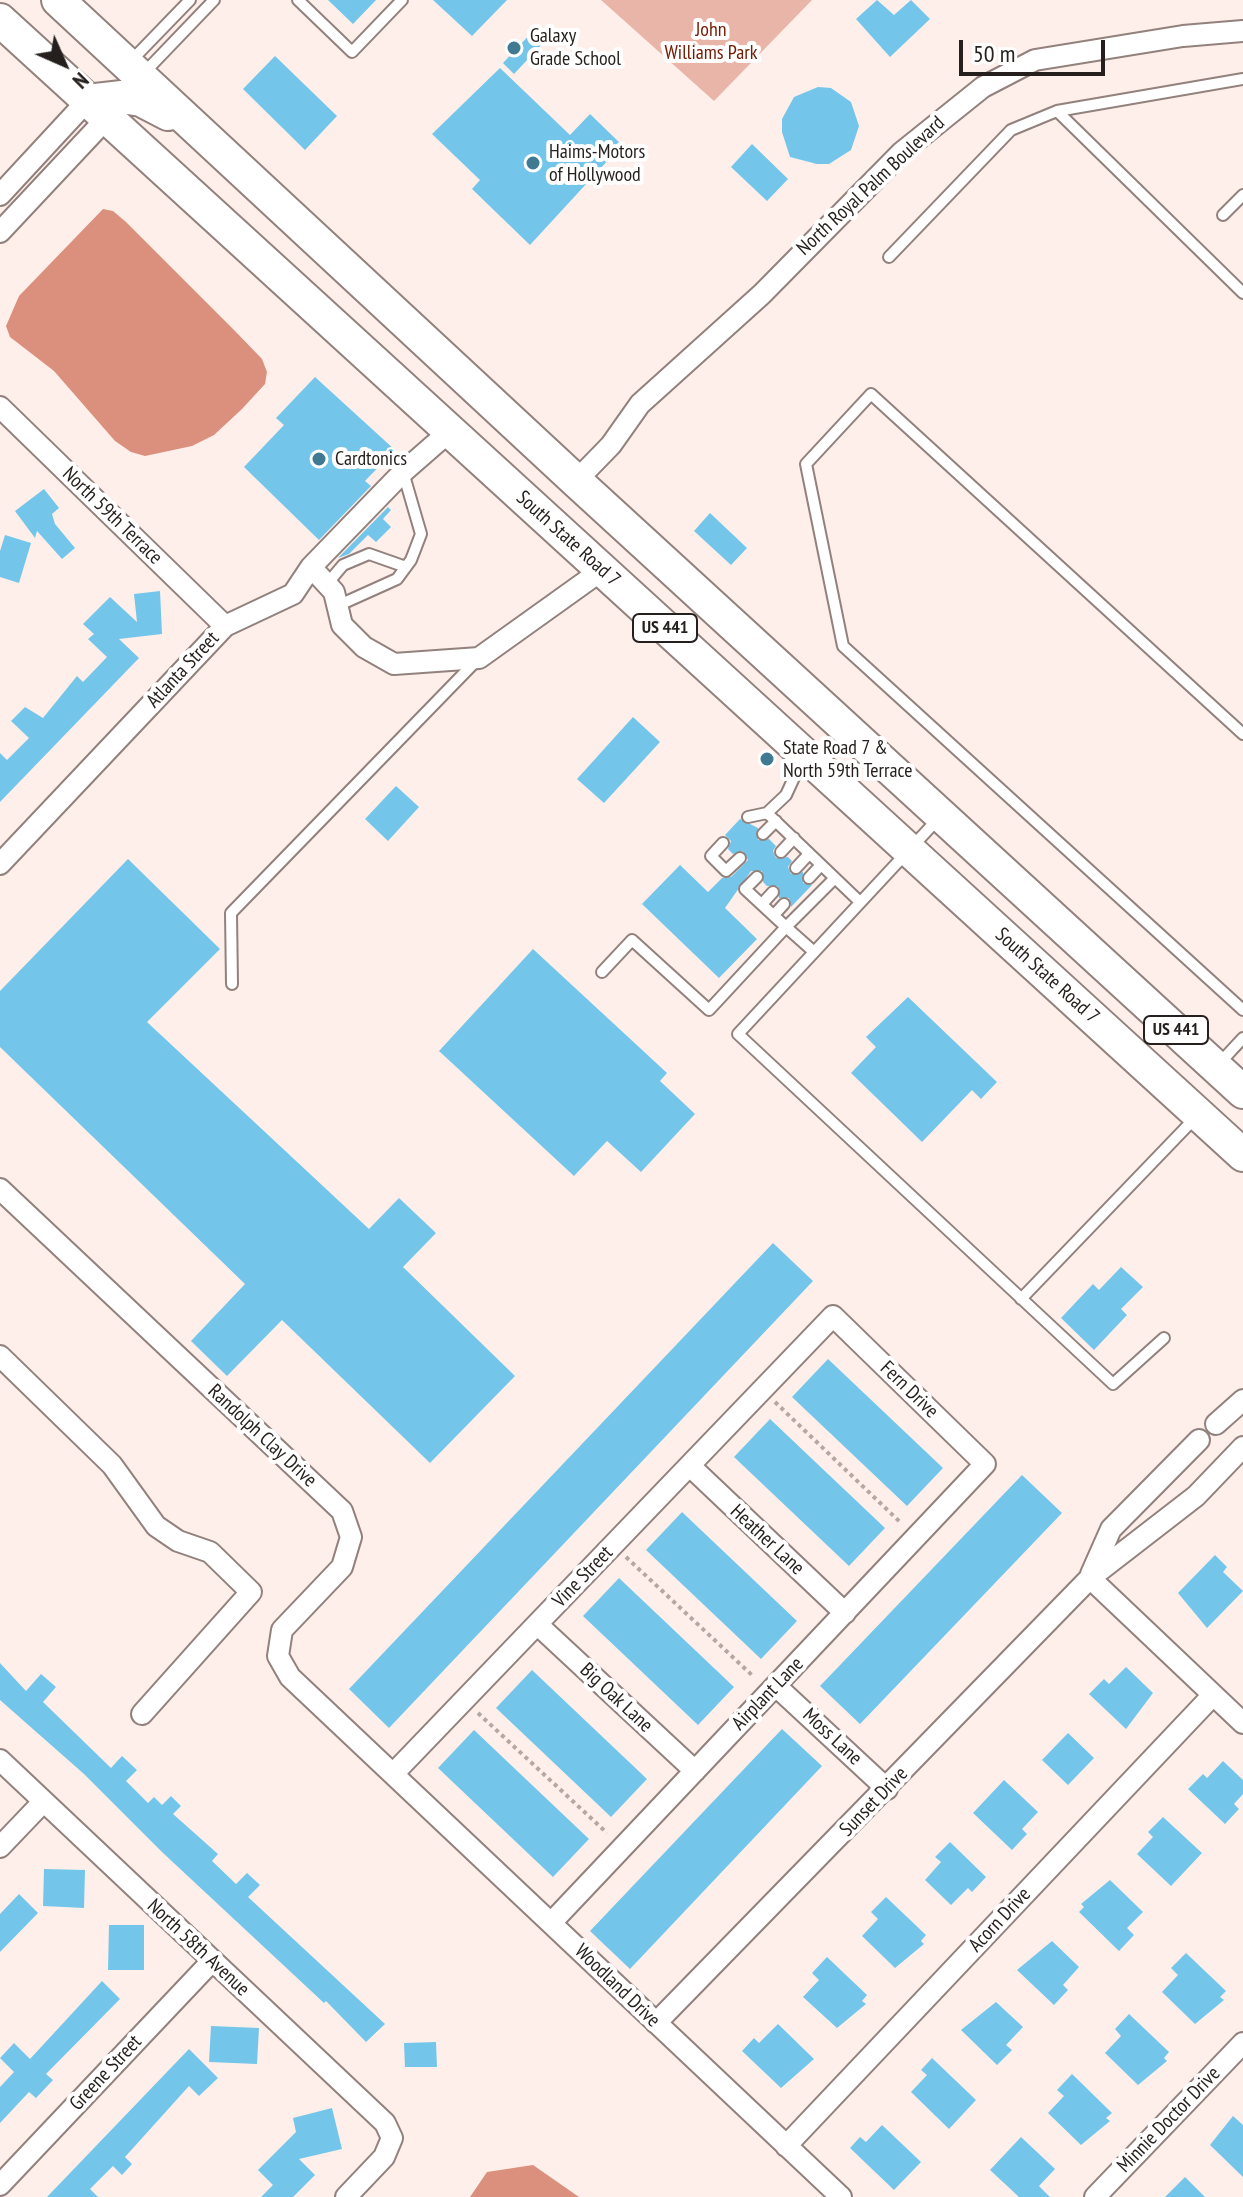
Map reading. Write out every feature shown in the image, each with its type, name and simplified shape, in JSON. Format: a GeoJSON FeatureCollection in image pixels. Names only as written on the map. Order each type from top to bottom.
{"type":"FeatureCollection","features":[{"type":"Feature","properties":{"kind":"main road","name":"US 441"},"geometry":{"type":"LineString","coordinates":[[58,0],[576,481],[1243,1092]]}},
{"type":"Feature","properties":{"kind":"main road","name":"South State Road 7"},"geometry":{"type":"LineString","coordinates":[[0,20],[1243,1155]]}},
{"type":"Feature","properties":{"kind":"main road"},"geometry":{"type":"LineString","coordinates":[[97,110],[122,97],[141,100],[188,123]]}},
{"type":"Feature","properties":{"kind":"street","name":"North Royal Palm Boulevard"},"geometry":{"type":"LineString","coordinates":[[576,481],[611,445],[640,404],[762,294],[902,152],[983,87],[1035,60],[1183,36],[1243,31]]}},
{"type":"Feature","properties":{"kind":"street"},"geometry":{"type":"LineString","coordinates":[[0,195],[97,110]]}},
{"type":"Feature","properties":{"kind":"street"},"geometry":{"type":"LineString","coordinates":[[0,232],[97,110]]}},
{"type":"Feature","properties":{"kind":"street","name":"North 59th Terrace"},"geometry":{"type":"LineString","coordinates":[[0,407],[225,626]]}},
{"type":"Feature","properties":{"kind":"street","name":"Atlanta Street"},"geometry":{"type":"LineString","coordinates":[[0,864],[225,626],[293,594],[311,567],[403,472],[450,431]]}},
{"type":"Feature","properties":{"kind":"street"},"geometry":{"type":"LineString","coordinates":[[311,567],[334,592],[342,625],[364,647],[394,664],[479,658],[602,570]]}},
{"type":"Feature","properties":{"kind":"street","name":"Randolph Clay Drive"},"geometry":{"type":"LineString","coordinates":[[0,1189],[342,1511],[351,1537],[342,1567],[282,1630],[278,1656],[290,1677],[393,1774]]}},
{"type":"Feature","properties":{"kind":"street","name":"Fern Drive"},"geometry":{"type":"LineString","coordinates":[[833,1316],[985,1464]]}},
{"type":"Feature","properties":{"kind":"street","name":"Vine Street"},"geometry":{"type":"LineString","coordinates":[[393,1774],[833,1316]]}},
{"type":"Feature","properties":{"kind":"street"},"geometry":{"type":"LineString","coordinates":[[0,1356],[112,1465],[156,1526],[178,1541],[210,1552],[251,1592],[142,1714]]}},
{"type":"Feature","properties":{"kind":"street"},"geometry":{"type":"LineString","coordinates":[[1216,1424],[1243,1400]]}},
{"type":"Feature","properties":{"kind":"street","name":"Sunset Drive"},"geometry":{"type":"LineString","coordinates":[[1090,1578],[1111,1529],[1199,1440]]}},
{"type":"Feature","properties":{"kind":"street","name":"Sunset Drive"},"geometry":{"type":"LineString","coordinates":[[656,2023],[1090,1578],[1209,1482],[1243,1447]]}},
{"type":"Feature","properties":{"kind":"street"},"geometry":{"type":"LineString","coordinates":[[1182,1457],[1209,1482]]}},
{"type":"Feature","properties":{"kind":"street","name":"Airplant Lane"},"geometry":{"type":"LineString","coordinates":[[551,1923],[985,1464]]}},
{"type":"Feature","properties":{"kind":"street","name":"Heather Lane"},"geometry":{"type":"LineString","coordinates":[[690,1466],[845,1613]]}},
{"type":"Feature","properties":{"kind":"street"},"geometry":{"type":"LineString","coordinates":[[1090,1578],[1243,1723]]}},
{"type":"Feature","properties":{"kind":"street","name":"Big Oak Lane"},"geometry":{"type":"LineString","coordinates":[[538,1625],[695,1771]]}},
{"type":"Feature","properties":{"kind":"street","name":"Moss Lane"},"geometry":{"type":"LineString","coordinates":[[776,1686],[887,1789]]}},
{"type":"Feature","properties":{"kind":"street","name":"Acorn Drive"},"geometry":{"type":"LineString","coordinates":[[786,2146],[1213,1695]]}},
{"type":"Feature","properties":{"kind":"street","name":"North 58th Avenue"},"geometry":{"type":"LineString","coordinates":[[0,1760],[385,2123],[392,2138],[384,2157],[346,2197]]}},
{"type":"Feature","properties":{"kind":"street","name":"Woodland Drive"},"geometry":{"type":"LineString","coordinates":[[393,1774],[841,2197]]}},
{"type":"Feature","properties":{"kind":"street"},"geometry":{"type":"LineString","coordinates":[[0,1847],[43,1802]]}},
{"type":"Feature","properties":{"kind":"street","name":"Greene Street"},"geometry":{"type":"LineString","coordinates":[[0,2185],[212,1961]]}},
{"type":"Feature","properties":{"kind":"street","name":"Minnie Doctor Drive"},"geometry":{"type":"LineString","coordinates":[[1095,2197],[1243,2043]]}},
{"type":"Feature","properties":{"kind":"lane"},"geometry":{"type":"LineString","coordinates":[[133,72],[190,0]]}},
{"type":"Feature","properties":{"kind":"lane"},"geometry":{"type":"LineString","coordinates":[[133,72],[214,0]]}},
{"type":"Feature","properties":{"kind":"lane"},"geometry":{"type":"LineString","coordinates":[[298,0],[352,52],[402,0]]}},
{"type":"Feature","properties":{"kind":"lane"},"geometry":{"type":"LineString","coordinates":[[889,257],[1011,130],[1057,111],[1243,79]]}},
{"type":"Feature","properties":{"kind":"lane"},"geometry":{"type":"LineString","coordinates":[[1057,111],[1243,293]]}},
{"type":"Feature","properties":{"kind":"lane"},"geometry":{"type":"LineString","coordinates":[[1223,215],[1243,195]]}},
{"type":"Feature","properties":{"kind":"lane"},"geometry":{"type":"LineString","coordinates":[[1243,734],[871,394],[806,464],[843,646],[1243,1010]]}},
{"type":"Feature","properties":{"kind":"lane"},"geometry":{"type":"LineString","coordinates":[[337,606],[397,579],[406,567],[421,534],[403,472]]}},
{"type":"Feature","properties":{"kind":"lane"},"geometry":{"type":"LineString","coordinates":[[327,584],[343,565],[369,554],[406,567]]}},
{"type":"Feature","properties":{"kind":"lane"},"geometry":{"type":"LineString","coordinates":[[232,984],[231,913],[479,658]]}},
{"type":"Feature","properties":{"kind":"lane"},"geometry":{"type":"LineString","coordinates":[[763,834],[804,756]]}},
{"type":"Feature","properties":{"kind":"lane"},"geometry":{"type":"LineString","coordinates":[[941,816],[738,1034],[1113,1384],[1164,1338]]}},
{"type":"Feature","properties":{"kind":"lane"},"geometry":{"type":"LineString","coordinates":[[748,817],[771,817],[860,902]]}},
{"type":"Feature","properties":{"kind":"lane"},"geometry":{"type":"LineString","coordinates":[[781,852],[794,838]]}},
{"type":"Feature","properties":{"kind":"lane"},"geometry":{"type":"LineString","coordinates":[[723,843],[711,856],[726,871],[740,858]]}},
{"type":"Feature","properties":{"kind":"lane"},"geometry":{"type":"LineString","coordinates":[[796,868],[809,854]]}},
{"type":"Feature","properties":{"kind":"lane"},"geometry":{"type":"LineString","coordinates":[[809,878],[821,865]]}},
{"type":"Feature","properties":{"kind":"lane"},"geometry":{"type":"LineString","coordinates":[[757,877],[745,889],[813,951]]}},
{"type":"Feature","properties":{"kind":"lane"},"geometry":{"type":"LineString","coordinates":[[602,972],[632,940],[709,1010],[835,878]]}},
{"type":"Feature","properties":{"kind":"lane"},"geometry":{"type":"LineString","coordinates":[[762,904],[773,892]]}},
{"type":"Feature","properties":{"kind":"lane"},"geometry":{"type":"LineString","coordinates":[[774,915],[784,904]]}},
{"type":"Feature","properties":{"kind":"lane"},"geometry":{"type":"LineString","coordinates":[[1216,1067],[1243,1038]]}},
{"type":"Feature","properties":{"kind":"lane"},"geometry":{"type":"LineString","coordinates":[[1021,1299],[1199,1115]]}},
{"type":"Feature","properties":{"kind":"path"},"geometry":{"type":"LineString","coordinates":[[775,1402],[901,1523]]}},
{"type":"Feature","properties":{"kind":"path"},"geometry":{"type":"LineString","coordinates":[[626,1557],[754,1677]]}},
{"type":"Feature","properties":{"kind":"path"},"geometry":{"type":"LineString","coordinates":[[478,1713],[607,1833]]}},
{"type":"Feature","properties":{"kind":"green space","name":"John Williams Park"},"geometry":{"type":"Polygon","coordinates":[[[601,0],[812,0],[714,101],[601,0]]]}},
{"type":"Feature","properties":{"kind":"shaded area"},"geometry":{"type":"Polygon","coordinates":[[[103,209],[113,211],[126,222],[262,359],[267,372],[265,384],[242,409],[214,435],[192,446],[145,456],[131,452],[115,441],[54,371],[10,337],[6,326],[19,296],[103,209]]]}},
{"type":"Feature","properties":{"kind":"shaded area"},"geometry":{"type":"Polygon","coordinates":[[[533,2165],[579,2197],[470,2197],[487,2172],[533,2165]]]}},
{"type":"Feature","properties":{"kind":"building"},"geometry":{"type":"Polygon","coordinates":[[[328,0],[376,0],[353,24],[328,0]]]}},
{"type":"Feature","properties":{"kind":"building"},"geometry":{"type":"Polygon","coordinates":[[[433,0],[507,0],[472,36],[433,0]]]}},
{"type":"Feature","properties":{"kind":"building"},"geometry":{"type":"Polygon","coordinates":[[[877,0],[894,15],[911,0],[930,19],[890,57],[856,19],[877,0]]]}},
{"type":"Feature","properties":{"kind":"building"},"geometry":{"type":"Polygon","coordinates":[[[534,30],[545,41],[514,74],[503,63],[534,30]]]}},
{"type":"Feature","properties":{"kind":"building"},"geometry":{"type":"Polygon","coordinates":[[[275,56],[337,116],[305,150],[243,89],[275,56]]]}},
{"type":"Feature","properties":{"kind":"building","name":"Haims-Motors of Hollywood"},"geometry":{"type":"Polygon","coordinates":[[[500,68],[570,135],[590,114],[622,145],[530,245],[472,189],[480,180],[432,134],[500,68]]]}},
{"type":"Feature","properties":{"kind":"building"},"geometry":{"type":"Polygon","coordinates":[[[818,87],[831,88],[851,102],[859,126],[851,150],[829,164],[790,157],[782,132],[782,119],[794,97],[818,87]]]}},
{"type":"Feature","properties":{"kind":"building"},"geometry":{"type":"Polygon","coordinates":[[[752,144],[788,179],[767,201],[731,167],[752,144]]]}},
{"type":"Feature","properties":{"kind":"building","name":"Cardtonics"},"geometry":{"type":"Polygon","coordinates":[[[315,377],[395,450],[365,481],[371,486],[319,540],[244,467],[284,425],[276,418],[315,377]]]}},
{"type":"Feature","properties":{"kind":"building"},"geometry":{"type":"Polygon","coordinates":[[[44,489],[59,508],[52,514],[55,524],[75,548],[62,559],[37,531],[35,538],[15,511],[44,489]]]}},
{"type":"Feature","properties":{"kind":"building"},"geometry":{"type":"Polygon","coordinates":[[[388,507],[391,510],[383,519],[391,527],[376,542],[368,535],[349,554],[338,558],[388,507]]]}},
{"type":"Feature","properties":{"kind":"building"},"geometry":{"type":"Polygon","coordinates":[[[710,513],[747,548],[731,565],[694,531],[710,513]]]}},
{"type":"Feature","properties":{"kind":"building"},"geometry":{"type":"Polygon","coordinates":[[[5,535],[31,543],[19,583],[0,577],[0,551],[5,535]]]}},
{"type":"Feature","properties":{"kind":"building"},"geometry":{"type":"Polygon","coordinates":[[[160,591],[162,634],[119,639],[139,658],[0,802],[0,753],[7,760],[29,738],[11,721],[25,707],[43,718],[77,676],[83,682],[107,657],[88,639],[94,634],[83,624],[110,597],[137,622],[134,594],[160,591]]]}},
{"type":"Feature","properties":{"kind":"building"},"geometry":{"type":"Polygon","coordinates":[[[633,717],[660,742],[604,803],[577,779],[633,717]]]}},
{"type":"Feature","properties":{"kind":"building"},"geometry":{"type":"Polygon","coordinates":[[[396,786],[419,807],[388,841],[365,819],[396,786]]]}},
{"type":"Feature","properties":{"kind":"building"},"geometry":{"type":"Polygon","coordinates":[[[740,819],[758,828],[758,840],[769,839],[776,846],[773,851],[776,858],[788,857],[792,861],[788,867],[791,874],[803,872],[803,883],[812,885],[791,907],[789,898],[779,898],[778,886],[767,886],[763,882],[762,871],[751,871],[725,908],[757,939],[719,978],[642,904],[680,865],[708,892],[722,878],[731,877],[748,860],[743,851],[733,854],[728,849],[731,841],[725,835],[740,819]]]}},
{"type":"Feature","properties":{"kind":"building"},"geometry":{"type":"Polygon","coordinates":[[[128,859],[220,949],[147,1022],[369,1229],[399,1198],[436,1233],[403,1267],[515,1376],[430,1463],[282,1320],[227,1376],[191,1341],[245,1284],[0,1047],[0,991],[128,859]]]}},
{"type":"Feature","properties":{"kind":"building"},"geometry":{"type":"Polygon","coordinates":[[[533,949],[667,1073],[660,1081],[695,1114],[641,1172],[607,1141],[574,1176],[439,1051],[533,949]]]}},
{"type":"Feature","properties":{"kind":"building"},"geometry":{"type":"Polygon","coordinates":[[[908,997],[997,1082],[981,1099],[972,1090],[922,1142],[851,1073],[876,1047],[866,1037],[908,997]]]}},
{"type":"Feature","properties":{"kind":"building"},"geometry":{"type":"Polygon","coordinates":[[[773,1243],[813,1281],[389,1728],[349,1689],[773,1243]]]}},
{"type":"Feature","properties":{"kind":"building"},"geometry":{"type":"Polygon","coordinates":[[[1121,1267],[1143,1287],[1121,1309],[1127,1315],[1094,1350],[1061,1318],[1093,1284],[1099,1290],[1121,1267]]]}},
{"type":"Feature","properties":{"kind":"building"},"geometry":{"type":"Polygon","coordinates":[[[828,1359],[943,1468],[907,1506],[792,1397],[828,1359]]]}},
{"type":"Feature","properties":{"kind":"building"},"geometry":{"type":"Polygon","coordinates":[[[770,1419],[885,1528],[849,1566],[734,1457],[770,1419]]]}},
{"type":"Feature","properties":{"kind":"building"},"geometry":{"type":"Polygon","coordinates":[[[1022,1475],[1062,1513],[860,1724],[820,1686],[1022,1475]]]}},
{"type":"Feature","properties":{"kind":"building"},"geometry":{"type":"Polygon","coordinates":[[[682,1512],[797,1621],[761,1659],[646,1550],[682,1512]]]}},
{"type":"Feature","properties":{"kind":"building"},"geometry":{"type":"Polygon","coordinates":[[[1215,1555],[1227,1567],[1223,1572],[1243,1591],[1207,1628],[1178,1593],[1215,1555]]]}},
{"type":"Feature","properties":{"kind":"building"},"geometry":{"type":"Polygon","coordinates":[[[619,1578],[734,1687],[698,1725],[583,1616],[619,1578]]]}},
{"type":"Feature","properties":{"kind":"building"},"geometry":{"type":"Polygon","coordinates":[[[0,1663],[26,1691],[41,1674],[56,1687],[43,1702],[111,1768],[122,1756],[137,1770],[126,1781],[148,1803],[154,1797],[162,1805],[171,1796],[181,1806],[173,1814],[218,1854],[212,1861],[236,1884],[247,1873],[260,1885],[248,1897],[385,2024],[366,2042],[326,2001],[324,2003],[162,1852],[84,1774],[0,1700],[0,1663]]]}},
{"type":"Feature","properties":{"kind":"building"},"geometry":{"type":"Polygon","coordinates":[[[1126,1667],[1153,1693],[1126,1729],[1089,1694],[1104,1679],[1109,1684],[1126,1667]]]}},
{"type":"Feature","properties":{"kind":"building"},"geometry":{"type":"Polygon","coordinates":[[[532,1670],[647,1779],[611,1817],[496,1708],[532,1670]]]}},
{"type":"Feature","properties":{"kind":"building"},"geometry":{"type":"Polygon","coordinates":[[[782,1729],[822,1766],[630,1969],[590,1931],[782,1729]]]}},
{"type":"Feature","properties":{"kind":"building"},"geometry":{"type":"Polygon","coordinates":[[[474,1730],[589,1839],[553,1877],[438,1768],[474,1730]]]}},
{"type":"Feature","properties":{"kind":"building"},"geometry":{"type":"Polygon","coordinates":[[[1068,1733],[1094,1758],[1068,1785],[1042,1760],[1068,1733]]]}},
{"type":"Feature","properties":{"kind":"building"},"geometry":{"type":"Polygon","coordinates":[[[1223,1761],[1243,1780],[1243,1794],[1234,1804],[1239,1809],[1225,1824],[1188,1789],[1203,1774],[1207,1778],[1223,1761]]]}},
{"type":"Feature","properties":{"kind":"building"},"geometry":{"type":"Polygon","coordinates":[[[1004,1780],[1038,1812],[1022,1829],[1027,1834],[1012,1850],[973,1813],[1004,1780]]]}},
{"type":"Feature","properties":{"kind":"building"},"geometry":{"type":"Polygon","coordinates":[[[1163,1817],[1202,1853],[1171,1886],[1137,1854],[1153,1837],[1148,1832],[1163,1817]]]}},
{"type":"Feature","properties":{"kind":"building"},"geometry":{"type":"Polygon","coordinates":[[[950,1842],[986,1877],[972,1892],[968,1888],[951,1905],[925,1880],[941,1862],[935,1857],[950,1842]]]}},
{"type":"Feature","properties":{"kind":"building"},"geometry":{"type":"Polygon","coordinates":[[[44,1869],[85,1870],[84,1908],[43,1906],[44,1869]]]}},
{"type":"Feature","properties":{"kind":"building"},"geometry":{"type":"Polygon","coordinates":[[[1110,1880],[1143,1912],[1127,1928],[1134,1935],[1119,1951],[1079,1912],[1084,1907],[1081,1904],[1110,1880]]]}},
{"type":"Feature","properties":{"kind":"building"},"geometry":{"type":"Polygon","coordinates":[[[19,1894],[38,1913],[0,1952],[0,1914],[19,1894]]]}},
{"type":"Feature","properties":{"kind":"building"},"geometry":{"type":"Polygon","coordinates":[[[886,1897],[926,1935],[921,1941],[924,1944],[895,1968],[862,1936],[878,1919],[871,1912],[886,1897]]]}},
{"type":"Feature","properties":{"kind":"building"},"geometry":{"type":"Polygon","coordinates":[[[109,1925],[144,1925],[144,1970],[108,1970],[109,1925]]]}},
{"type":"Feature","properties":{"kind":"building"},"geometry":{"type":"Polygon","coordinates":[[[1052,1941],[1079,1967],[1063,1985],[1068,1990],[1054,2005],[1017,1970],[1052,1941]]]}},
{"type":"Feature","properties":{"kind":"building"},"geometry":{"type":"Polygon","coordinates":[[[1186,1953],[1226,1991],[1220,1997],[1224,2000],[1195,2024],[1162,1992],[1178,1975],[1171,1968],[1186,1953]]]}},
{"type":"Feature","properties":{"kind":"building"},"geometry":{"type":"Polygon","coordinates":[[[827,1957],[867,1995],[862,2001],[866,2004],[837,2028],[803,1997],[819,1980],[812,1973],[827,1957]]]}},
{"type":"Feature","properties":{"kind":"building"},"geometry":{"type":"Polygon","coordinates":[[[102,1981],[120,1999],[46,2074],[53,2080],[36,2098],[29,2092],[0,2123],[0,2087],[14,2072],[0,2058],[14,2043],[30,2059],[102,1981]]]}},
{"type":"Feature","properties":{"kind":"building"},"geometry":{"type":"Polygon","coordinates":[[[996,2002],[1023,2027],[1006,2045],[1012,2050],[997,2065],[961,2030],[996,2002]]]}},
{"type":"Feature","properties":{"kind":"building"},"geometry":{"type":"Polygon","coordinates":[[[1129,2014],[1169,2052],[1164,2058],[1167,2061],[1138,2085],[1105,2053],[1121,2036],[1115,2029],[1129,2014]]]}},
{"type":"Feature","properties":{"kind":"building"},"geometry":{"type":"Polygon","coordinates":[[[778,2024],[814,2059],[781,2088],[742,2051],[754,2038],[759,2043],[778,2024]]]}},
{"type":"Feature","properties":{"kind":"building"},"geometry":{"type":"Polygon","coordinates":[[[211,2026],[259,2028],[257,2064],[209,2062],[211,2026]]]}},
{"type":"Feature","properties":{"kind":"building"},"geometry":{"type":"Polygon","coordinates":[[[436,2042],[437,2067],[405,2067],[404,2043],[436,2042]]]}},
{"type":"Feature","properties":{"kind":"building"},"geometry":{"type":"Polygon","coordinates":[[[189,2049],[218,2078],[199,2096],[189,2086],[125,2157],[132,2164],[122,2175],[113,2166],[90,2189],[98,2197],[47,2197],[189,2049]]]}},
{"type":"Feature","properties":{"kind":"building"},"geometry":{"type":"Polygon","coordinates":[[[932,2058],[976,2100],[949,2129],[911,2092],[927,2075],[921,2070],[932,2058]]]}},
{"type":"Feature","properties":{"kind":"building"},"geometry":{"type":"Polygon","coordinates":[[[1072,2074],[1112,2113],[1106,2118],[1110,2121],[1081,2145],[1048,2113],[1064,2096],[1057,2090],[1072,2074]]]}},
{"type":"Feature","properties":{"kind":"building"},"geometry":{"type":"Polygon","coordinates":[[[332,2108],[342,2149],[299,2159],[315,2175],[293,2197],[261,2197],[273,2185],[258,2170],[296,2132],[293,2118],[332,2108]]]}},
{"type":"Feature","properties":{"kind":"building"},"geometry":{"type":"Polygon","coordinates":[[[1233,2116],[1243,2125],[1243,2177],[1210,2145],[1233,2116]]]}},
{"type":"Feature","properties":{"kind":"building"},"geometry":{"type":"Polygon","coordinates":[[[882,2125],[921,2162],[894,2190],[850,2148],[860,2137],[866,2142],[882,2125]]]}},
{"type":"Feature","properties":{"kind":"building"},"geometry":{"type":"Polygon","coordinates":[[[1021,2137],[1055,2169],[1039,2186],[1050,2197],[1019,2197],[990,2170],[1021,2137]]]}},
{"type":"Feature","properties":{"kind":"building"},"geometry":{"type":"Polygon","coordinates":[[[1185,2177],[1205,2197],[1165,2197],[1185,2177]]]}},
{"type":"Feature","properties":{"kind":"place","name":"Galaxy Grade School"},"geometry":{"type":"Point","coordinates":[514,48]}},
{"type":"Feature","properties":{"kind":"place","name":"Haims-Motors of Hollywood"},"geometry":{"type":"Point","coordinates":[533,163]}},
{"type":"Feature","properties":{"kind":"place","name":"Cardtonics"},"geometry":{"type":"Point","coordinates":[319,459]}},
{"type":"Feature","properties":{"kind":"place","name":"State Road 7 & North 59th Terrace"},"geometry":{"type":"Point","coordinates":[767,759]}}]}
